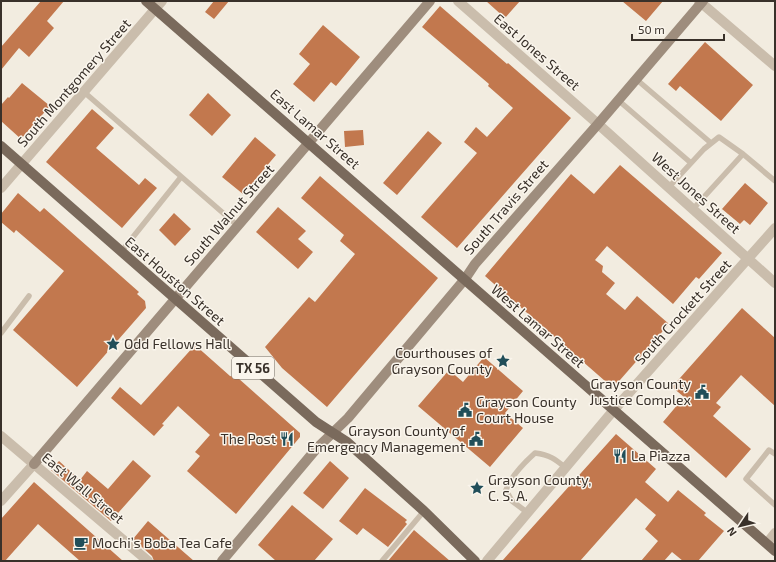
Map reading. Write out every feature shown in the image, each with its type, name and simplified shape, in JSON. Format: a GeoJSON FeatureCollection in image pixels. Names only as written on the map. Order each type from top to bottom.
{"type":"FeatureCollection","features":[{"type":"Feature","properties":{"kind":"main road","name":"East Lamar Street"},"geometry":{"type":"LineString","coordinates":[[146,1],[465,279]]}},
{"type":"Feature","properties":{"kind":"main road","name":"South Walnut Street"},"geometry":{"type":"LineString","coordinates":[[34,464],[430,1]]}},
{"type":"Feature","properties":{"kind":"main road","name":"South Travis Street"},"geometry":{"type":"LineString","coordinates":[[222,561],[317,448],[348,418],[465,279],[475,264],[598,124],[701,2]]}},
{"type":"Feature","properties":{"kind":"main road","name":"East Houston Street"},"geometry":{"type":"LineString","coordinates":[[1,146],[316,422],[333,434]]}},
{"type":"Feature","properties":{"kind":"main road","name":"West Lamar Street"},"geometry":{"type":"LineString","coordinates":[[465,279],[775,551]]}},
{"type":"Feature","properties":{"kind":"main road","name":"TX 56"},"geometry":{"type":"LineString","coordinates":[[333,434],[347,442],[424,511],[475,561]]}},
{"type":"Feature","properties":{"kind":"street","name":"South Montgomery Street"},"geometry":{"type":"LineString","coordinates":[[1,188],[162,1]]}},
{"type":"Feature","properties":{"kind":"street","name":"East Jones Street"},"geometry":{"type":"LineString","coordinates":[[458,1],[598,124]]}},
{"type":"Feature","properties":{"kind":"street"},"geometry":{"type":"LineString","coordinates":[[701,2],[775,66]]}},
{"type":"Feature","properties":{"kind":"street","name":"West Jones Street"},"geometry":{"type":"LineString","coordinates":[[598,124],[775,283]]}},
{"type":"Feature","properties":{"kind":"street","name":"South Crockett Street"},"geometry":{"type":"LineString","coordinates":[[487,561],[614,411],[775,228]]}},
{"type":"Feature","properties":{"kind":"street","name":"East Wall Street"},"geometry":{"type":"LineString","coordinates":[[1,436],[148,561]]}},
{"type":"Feature","properties":{"kind":"street"},"geometry":{"type":"LineString","coordinates":[[1,501],[34,464]]}},
{"type":"Feature","properties":{"kind":"street"},"geometry":{"type":"LineString","coordinates":[[767,543],[775,533]]}},
{"type":"Feature","properties":{"kind":"lane"},"geometry":{"type":"LineString","coordinates":[[636,79],[711,143]]}},
{"type":"Feature","properties":{"kind":"lane"},"geometry":{"type":"LineString","coordinates":[[84,92],[238,226]]}},
{"type":"Feature","properties":{"kind":"lane"},"geometry":{"type":"LineString","coordinates":[[618,100],[691,163]]}},
{"type":"Feature","properties":{"kind":"lane"},"geometry":{"type":"LineString","coordinates":[[669,187],[691,163],[719,137],[743,154],[775,181]]}},
{"type":"Feature","properties":{"kind":"lane"},"geometry":{"type":"LineString","coordinates":[[693,209],[743,154]]}},
{"type":"Feature","properties":{"kind":"lane"},"geometry":{"type":"LineString","coordinates":[[121,252],[181,177]]}},
{"type":"Feature","properties":{"kind":"lane"},"geometry":{"type":"LineString","coordinates":[[1,333],[29,296]]}},
{"type":"Feature","properties":{"kind":"lane"},"geometry":{"type":"LineString","coordinates":[[775,454],[769,450],[746,479],[775,505]]}},
{"type":"Feature","properties":{"kind":"lane"},"geometry":{"type":"LineString","coordinates":[[528,513],[512,501],[506,490],[508,484],[529,459],[535,453],[544,454],[552,456],[566,468]]}},
{"type":"Feature","properties":{"kind":"lane"},"geometry":{"type":"LineString","coordinates":[[382,561],[424,511]]}},
{"type":"Feature","properties":{"kind":"building"},"geometry":{"type":"Polygon","coordinates":[[[41,1],[64,1],[47,21],[54,28],[29,57],[19,48],[1,70],[1,47],[41,1]]]}},
{"type":"Feature","properties":{"kind":"building"},"geometry":{"type":"Polygon","coordinates":[[[214,1],[229,1],[214,19],[205,12],[214,1]]]}},
{"type":"Feature","properties":{"kind":"building"},"geometry":{"type":"Polygon","coordinates":[[[486,1],[520,1],[505,18],[486,1]]]}},
{"type":"Feature","properties":{"kind":"building"},"geometry":{"type":"Polygon","coordinates":[[[622,1],[663,1],[646,21],[622,1]]]}},
{"type":"Feature","properties":{"kind":"building"},"geometry":{"type":"Polygon","coordinates":[[[440,6],[571,118],[457,248],[421,217],[477,153],[464,142],[476,127],[487,137],[513,108],[488,86],[489,84],[422,27],[440,6]]]}},
{"type":"Feature","properties":{"kind":"building"},"geometry":{"type":"Polygon","coordinates":[[[323,25],[360,57],[336,86],[331,82],[314,102],[293,84],[310,64],[299,54],[323,25]]]}},
{"type":"Feature","properties":{"kind":"building"},"geometry":{"type":"Polygon","coordinates":[[[705,42],[753,85],[721,121],[680,86],[676,91],[668,84],[705,42]]]}},
{"type":"Feature","properties":{"kind":"building"},"geometry":{"type":"Polygon","coordinates":[[[22,83],[50,106],[21,139],[1,121],[1,105],[22,83]]]}},
{"type":"Feature","properties":{"kind":"building"},"geometry":{"type":"Polygon","coordinates":[[[208,93],[231,115],[212,136],[189,115],[208,93]]]}},
{"type":"Feature","properties":{"kind":"building"},"geometry":{"type":"Polygon","coordinates":[[[92,109],[114,128],[96,148],[139,185],[145,178],[157,188],[122,228],[46,162],[92,109]]]}},
{"type":"Feature","properties":{"kind":"building"},"geometry":{"type":"Polygon","coordinates":[[[363,130],[364,145],[345,147],[344,131],[363,130]]]}},
{"type":"Feature","properties":{"kind":"building"},"geometry":{"type":"Polygon","coordinates":[[[428,131],[442,143],[397,195],[383,183],[428,131]]]}},
{"type":"Feature","properties":{"kind":"building"},"geometry":{"type":"Polygon","coordinates":[[[255,137],[276,155],[243,194],[222,177],[255,137]]]}},
{"type":"Feature","properties":{"kind":"building"},"geometry":{"type":"Polygon","coordinates":[[[620,165],[722,253],[699,279],[696,277],[673,304],[607,246],[595,260],[603,266],[602,272],[615,283],[606,294],[625,310],[637,296],[669,324],[613,388],[485,276],[571,174],[594,194],[620,165]]]}},
{"type":"Feature","properties":{"kind":"building"},"geometry":{"type":"Polygon","coordinates":[[[320,176],[438,278],[327,407],[282,368],[265,347],[309,297],[315,302],[355,254],[340,241],[344,235],[301,198],[320,176]]]}},
{"type":"Feature","properties":{"kind":"building"},"geometry":{"type":"Polygon","coordinates":[[[745,183],[768,203],[750,225],[744,220],[740,224],[722,209],[745,183]]]}},
{"type":"Feature","properties":{"kind":"building"},"geometry":{"type":"Polygon","coordinates":[[[18,193],[40,212],[44,208],[139,292],[137,294],[145,301],[146,308],[77,387],[13,330],[64,271],[16,230],[14,233],[1,222],[1,214],[18,193]]]}},
{"type":"Feature","properties":{"kind":"building"},"geometry":{"type":"Polygon","coordinates":[[[278,207],[306,231],[298,239],[313,252],[298,269],[256,232],[278,207]]]}},
{"type":"Feature","properties":{"kind":"building"},"geometry":{"type":"Polygon","coordinates":[[[174,213],[191,229],[175,246],[159,230],[174,213]]]}},
{"type":"Feature","properties":{"kind":"building","name":"Grayson County Justice Complex"},"geometry":{"type":"Polygon","coordinates":[[[742,308],[775,338],[775,406],[741,375],[716,403],[721,407],[713,416],[751,449],[726,478],[663,422],[684,397],[672,387],[742,308]]]}},
{"type":"Feature","properties":{"kind":"building"},"geometry":{"type":"Polygon","coordinates":[[[195,345],[230,376],[238,378],[300,433],[300,437],[236,514],[187,471],[200,456],[195,452],[210,435],[178,406],[162,424],[164,425],[154,436],[111,398],[120,387],[141,405],[195,345]]]}},
{"type":"Feature","properties":{"kind":"building","name":"Grayson County Court House"},"geometry":{"type":"Polygon","coordinates":[[[484,357],[523,391],[505,413],[523,428],[490,467],[418,406],[449,370],[463,382],[484,357]]]}},
{"type":"Feature","properties":{"kind":"building"},"geometry":{"type":"Polygon","coordinates":[[[616,434],[656,469],[645,482],[668,502],[678,490],[706,513],[704,515],[724,531],[698,561],[683,561],[672,552],[664,561],[641,561],[658,541],[645,529],[656,515],[636,498],[580,561],[502,561],[616,434]]]}},
{"type":"Feature","properties":{"kind":"building"},"geometry":{"type":"Polygon","coordinates":[[[133,460],[151,476],[111,521],[51,470],[59,461],[80,480],[87,471],[108,489],[133,460]]]}},
{"type":"Feature","properties":{"kind":"building"},"geometry":{"type":"Polygon","coordinates":[[[330,461],[349,478],[323,509],[303,493],[330,461]]]}},
{"type":"Feature","properties":{"kind":"building"},"geometry":{"type":"Polygon","coordinates":[[[34,482],[123,561],[80,561],[38,524],[5,561],[1,561],[1,519],[34,482]]]}},
{"type":"Feature","properties":{"kind":"building"},"geometry":{"type":"Polygon","coordinates":[[[365,488],[407,520],[405,522],[407,524],[388,547],[363,528],[357,535],[339,521],[365,488]]]}},
{"type":"Feature","properties":{"kind":"building"},"geometry":{"type":"Polygon","coordinates":[[[292,505],[333,539],[314,561],[276,561],[258,545],[292,505]]]}},
{"type":"Feature","properties":{"kind":"building"},"geometry":{"type":"Polygon","coordinates":[[[148,521],[194,561],[154,561],[152,556],[133,539],[148,521]]]}},
{"type":"Feature","properties":{"kind":"building"},"geometry":{"type":"Polygon","coordinates":[[[414,530],[450,561],[388,561],[414,530]]]}},
{"type":"Feature","properties":{"kind":"place","name":"Odd Fellows Hall"},"geometry":{"type":"Point","coordinates":[113,344]}},
{"type":"Feature","properties":{"kind":"place","name":"Courthouses of Grayson County"},"geometry":{"type":"Point","coordinates":[503,361]}},
{"type":"Feature","properties":{"kind":"place","name":"Grayson County Justice Complex"},"geometry":{"type":"Point","coordinates":[702,392]}},
{"type":"Feature","properties":{"kind":"place","name":"Grayson County Court House"},"geometry":{"type":"Point","coordinates":[465,410]}},
{"type":"Feature","properties":{"kind":"place","name":"The Post"},"geometry":{"type":"Point","coordinates":[287,439]}},
{"type":"Feature","properties":{"kind":"place","name":"Grayson County of Emergency Management"},"geometry":{"type":"Point","coordinates":[476,439]}},
{"type":"Feature","properties":{"kind":"place","name":"La Piazza"},"geometry":{"type":"Point","coordinates":[620,456]}},
{"type":"Feature","properties":{"kind":"place","name":"Grayson County, C. S. A."},"geometry":{"type":"Point","coordinates":[477,488]}},
{"type":"Feature","properties":{"kind":"place","name":"Mochi’s Boba Tea Cafe"},"geometry":{"type":"Point","coordinates":[81,543]}}]}
